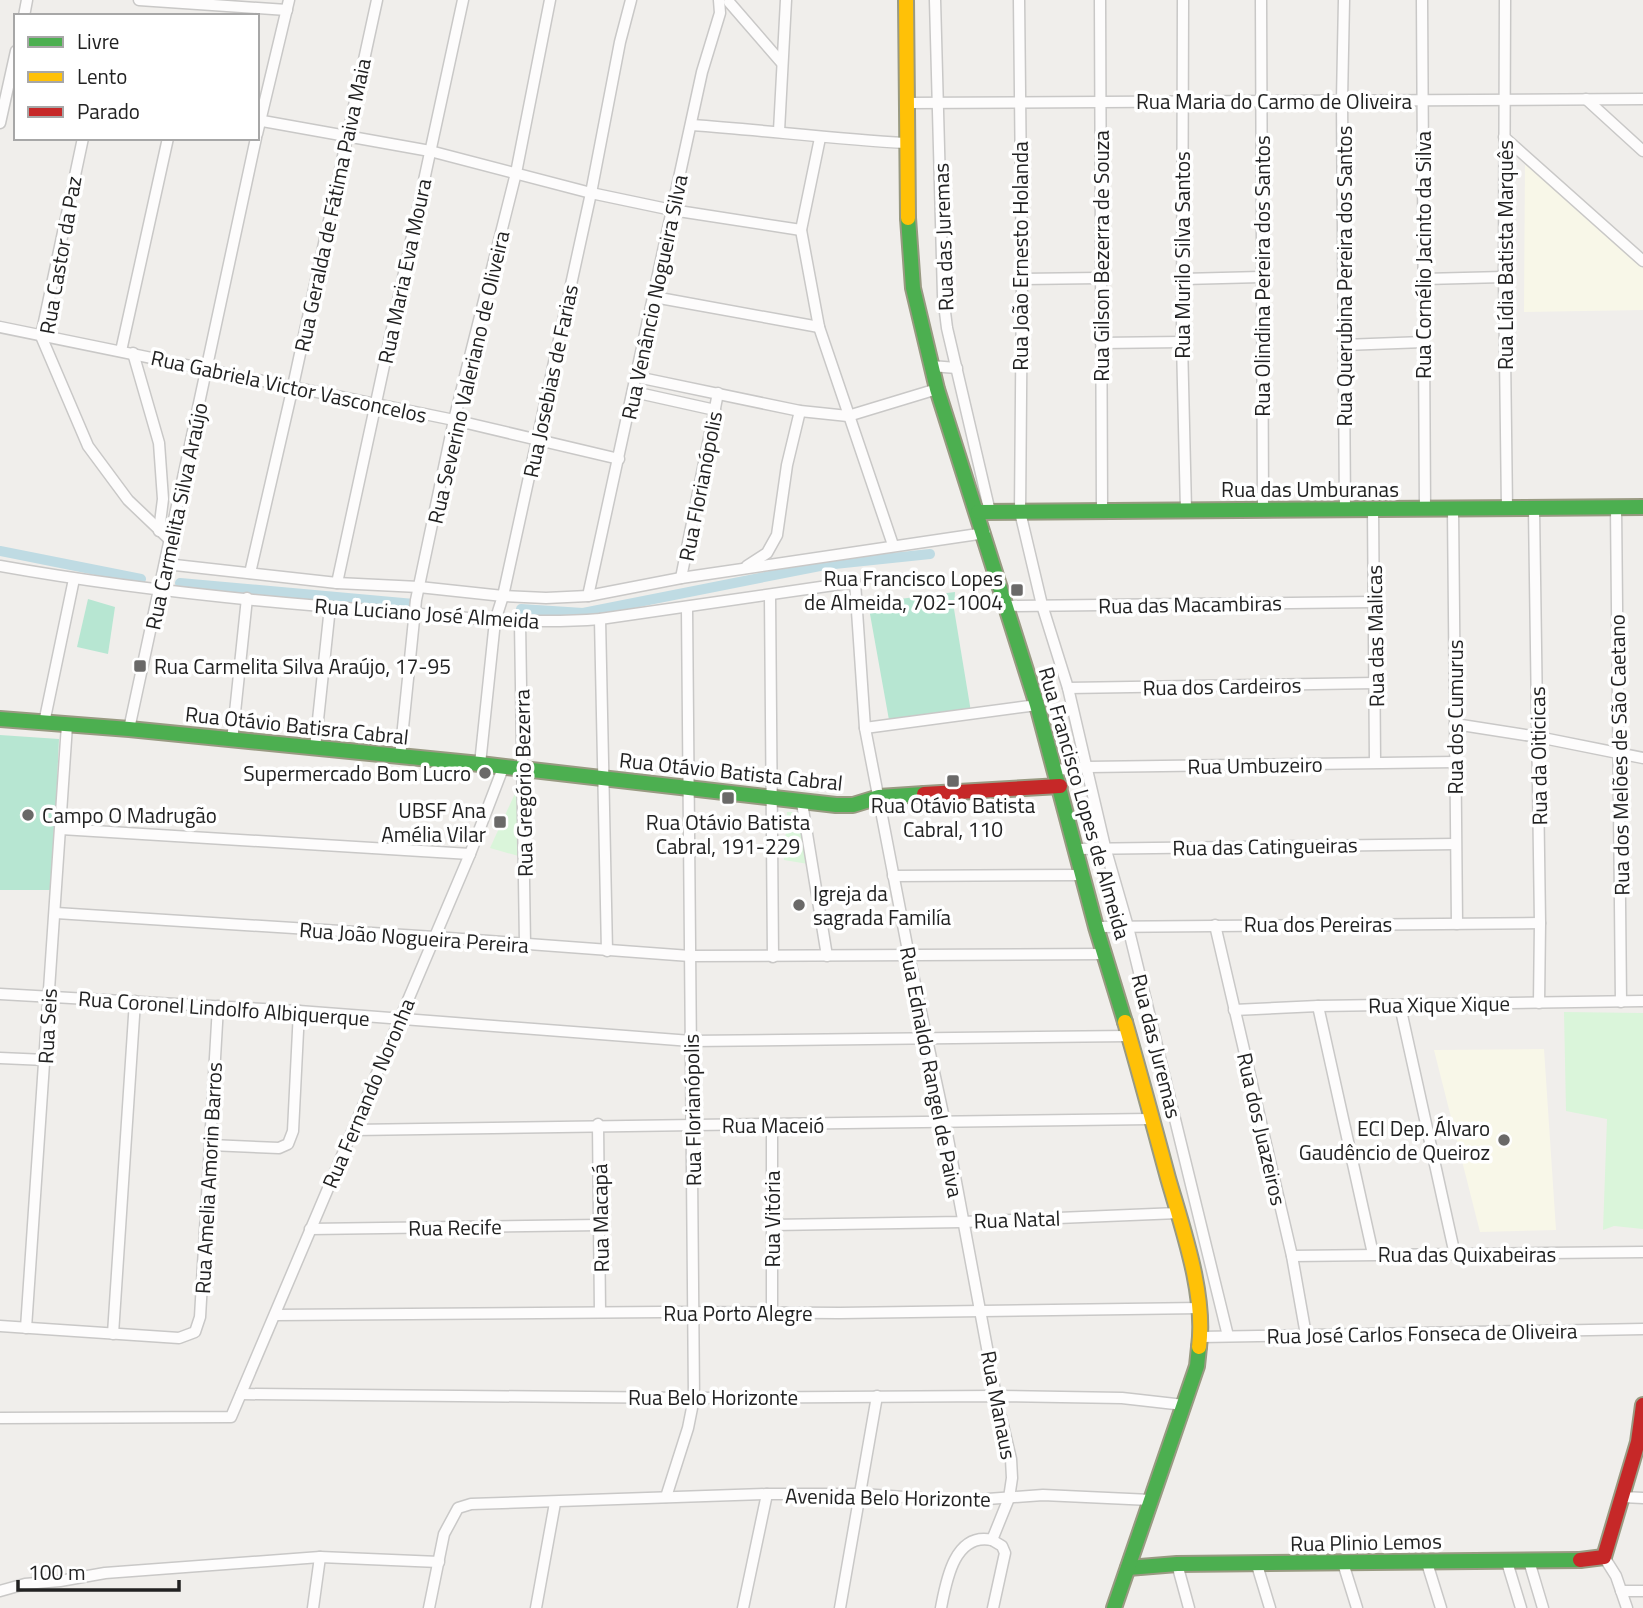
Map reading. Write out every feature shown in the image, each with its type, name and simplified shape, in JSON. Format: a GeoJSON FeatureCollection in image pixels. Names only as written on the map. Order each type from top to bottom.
{"type":"FeatureCollection","features":[{"type":"Feature","properties":{"kind":"street"},"geometry":{"type":"LineString","coordinates":[[139,0],[288,5]]}},
{"type":"Feature","properties":{"kind":"street","name":"Rua Geralda de Fátima Paiva Maia"},"geometry":{"type":"LineString","coordinates":[[250,573],[377,0]]}},
{"type":"Feature","properties":{"kind":"street","name":"Rua Maria Eva Moura"},"geometry":{"type":"LineString","coordinates":[[337,583],[463,0]]}},
{"type":"Feature","properties":{"kind":"street","name":"Rua Severino Valeriano de Oliveira"},"geometry":{"type":"LineString","coordinates":[[400,757],[419,587],[454,420],[516,173],[550,0]]}},
{"type":"Feature","properties":{"kind":"street","name":"Rua Josebias de Farias"},"geometry":{"type":"LineString","coordinates":[[480,764],[495,621],[503,596],[631,0]]}},
{"type":"Feature","properties":{"kind":"street"},"geometry":{"type":"LineString","coordinates":[[779,131],[786,0]]}},
{"type":"Feature","properties":{"kind":"street","name":"Rua Francisco Lopes de Almeida"},"geometry":{"type":"LineString","coordinates":[[906,0],[908,235],[913,288],[937,389],[984,512],[985,533],[1060,786],[1096,927],[1106,954],[1178,1213],[1200,1308],[1201,1337],[1197,1366],[1114,1608]]}},
{"type":"Feature","properties":{"kind":"street","name":"Rua das Juremas"},"geometry":{"type":"LineString","coordinates":[[935,0],[943,296],[984,512]]}},
{"type":"Feature","properties":{"kind":"street","name":"Rua João Ernesto Holanda"},"geometry":{"type":"LineString","coordinates":[[1019,0],[1022,279],[1020,512]]}},
{"type":"Feature","properties":{"kind":"street","name":"Rua Gilson Bezerra de Souza"},"geometry":{"type":"LineString","coordinates":[[1100,0],[1102,511]]}},
{"type":"Feature","properties":{"kind":"street","name":"Rua Murilo Silva Santos"},"geometry":{"type":"LineString","coordinates":[[1183,0],[1182,342],[1186,510]]}},
{"type":"Feature","properties":{"kind":"street","name":"Rua Olindina Pereira dos Santos"},"geometry":{"type":"LineString","coordinates":[[1261,0],[1263,510]]}},
{"type":"Feature","properties":{"kind":"street","name":"Rua Querubina Pereira dos Santos"},"geometry":{"type":"LineString","coordinates":[[1344,0],[1342,100],[1345,509]]}},
{"type":"Feature","properties":{"kind":"street","name":"Rua Cornélio Jacinto da Silva"},"geometry":{"type":"LineString","coordinates":[[1422,0],[1425,510]]}},
{"type":"Feature","properties":{"kind":"street","name":"Rua Lídia Batista Marquês"},"geometry":{"type":"LineString","coordinates":[[1505,0],[1507,509]]}},
{"type":"Feature","properties":{"kind":"street"},"geometry":{"type":"LineString","coordinates":[[726,1],[781,62]]}},
{"type":"Feature","properties":{"kind":"street","name":"Rua Venâncio Nogueira Silva"},"geometry":{"type":"LineString","coordinates":[[588,596],[702,72],[726,1]]}},
{"type":"Feature","properties":{"kind":"street","name":"Rua Carmelita Silva Araújo"},"geometry":{"type":"LineString","coordinates":[[259,120],[288,5]]}},
{"type":"Feature","properties":{"kind":"street"},"geometry":{"type":"LineString","coordinates":[[0,68],[14,71],[0,123]]}},
{"type":"Feature","properties":{"kind":"street"},"geometry":{"type":"LineString","coordinates":[[1586,99],[1643,151]]}},
{"type":"Feature","properties":{"kind":"street","name":"Rua Maria do Carmo de Oliveira"},"geometry":{"type":"LineString","coordinates":[[905,103],[1643,99]]}},
{"type":"Feature","properties":{"kind":"street"},"geometry":{"type":"LineString","coordinates":[[259,120],[430,151],[591,193],[672,210],[802,230]]}},
{"type":"Feature","properties":{"kind":"street"},"geometry":{"type":"LineString","coordinates":[[692,125],[779,131],[820,138],[906,143]]}},
{"type":"Feature","properties":{"kind":"street"},"geometry":{"type":"LineString","coordinates":[[1504,137],[1643,261]]}},
{"type":"Feature","properties":{"kind":"street"},"geometry":{"type":"LineString","coordinates":[[820,138],[802,230],[819,327],[893,545]]}},
{"type":"Feature","properties":{"kind":"street","name":"Rua Castor da Paz"},"geometry":{"type":"LineString","coordinates":[[83,140],[41,337],[88,446],[128,500],[171,541]]}},
{"type":"Feature","properties":{"kind":"street"},"geometry":{"type":"LineString","coordinates":[[121,351],[168,140]]}},
{"type":"Feature","properties":{"kind":"street","name":"Rua Carmelita Silva Araújo"},"geometry":{"type":"LineString","coordinates":[[129,729],[256,140]]}},
{"type":"Feature","properties":{"kind":"street"},"geometry":{"type":"LineString","coordinates":[[1183,279],[1261,277]]}},
{"type":"Feature","properties":{"kind":"street"},"geometry":{"type":"LineString","coordinates":[[1424,279],[1504,277]]}},
{"type":"Feature","properties":{"kind":"street"},"geometry":{"type":"LineString","coordinates":[[1022,279],[1099,278]]}},
{"type":"Feature","properties":{"kind":"street"},"geometry":{"type":"LineString","coordinates":[[654,297],[819,327]]}},
{"type":"Feature","properties":{"kind":"street","name":"Rua Gabriela Victor Vasconcelos"},"geometry":{"type":"LineString","coordinates":[[0,327],[454,420],[619,459]]}},
{"type":"Feature","properties":{"kind":"street"},"geometry":{"type":"LineString","coordinates":[[1101,343],[1182,342]]}},
{"type":"Feature","properties":{"kind":"street"},"geometry":{"type":"LineString","coordinates":[[1344,345],[1424,342]]}},
{"type":"Feature","properties":{"kind":"street"},"geometry":{"type":"LineString","coordinates":[[132,353],[159,443],[163,499],[159,531]]}},
{"type":"Feature","properties":{"kind":"street"},"geometry":{"type":"LineString","coordinates":[[931,366],[957,368]]}},
{"type":"Feature","properties":{"kind":"street"},"geometry":{"type":"LineString","coordinates":[[636,377],[800,411],[848,416],[937,389]]}},
{"type":"Feature","properties":{"kind":"street"},"geometry":{"type":"LineString","coordinates":[[634,392],[715,410]]}},
{"type":"Feature","properties":{"kind":"street","name":"Rua Florianópolis"},"geometry":{"type":"LineString","coordinates":[[681,578],[718,393]]}},
{"type":"Feature","properties":{"kind":"street"},"geometry":{"type":"LineString","coordinates":[[741,570],[767,553],[777,535],[787,465],[800,411]]}},
{"type":"Feature","properties":{"kind":"street","name":"Rua dos Melões de São Caetano"},"geometry":{"type":"LineString","coordinates":[[1616,508],[1620,1002]]}},
{"type":"Feature","properties":{"kind":"street","name":"Rua das Umburanas"},"geometry":{"type":"LineString","coordinates":[[984,512],[1643,508]]}},
{"type":"Feature","properties":{"kind":"street","name":"Rua das Malicas"},"geometry":{"type":"LineString","coordinates":[[1373,509],[1376,762]]}},
{"type":"Feature","properties":{"kind":"street","name":"Rua da Oiticicas"},"geometry":{"type":"LineString","coordinates":[[1534,509],[1539,1003]]}},
{"type":"Feature","properties":{"kind":"street","name":"Rua dos Cumurus"},"geometry":{"type":"LineString","coordinates":[[1452,510],[1457,924]]}},
{"type":"Feature","properties":{"kind":"street","name":"Rua das Juremas"},"geometry":{"type":"LineString","coordinates":[[1020,512],[1042,605],[1068,688],[1088,767],[1105,847],[1128,927],[1228,1336]]}},
{"type":"Feature","properties":{"kind":"street","name":"Rua Luciano José Almeida"},"geometry":{"type":"LineString","coordinates":[[166,564],[337,583],[546,598],[588,596],[681,578],[985,533]]}},
{"type":"Feature","properties":{"kind":"street","name":"Rua Luciano José Almeida"},"geometry":{"type":"LineString","coordinates":[[0,566],[74,579],[160,589],[330,607],[520,622],[600,619],[855,582]]}},
{"type":"Feature","properties":{"kind":"street"},"geometry":{"type":"LineString","coordinates":[[44,723],[74,579]]}},
{"type":"Feature","properties":{"kind":"street","name":"Rua Ednaldo Rangel de Paiva"},"geometry":{"type":"LineString","coordinates":[[855,582],[866,728],[893,876],[981,1311]]}},
{"type":"Feature","properties":{"kind":"street"},"geometry":{"type":"LineString","coordinates":[[770,596],[773,957]]}},
{"type":"Feature","properties":{"kind":"street"},"geometry":{"type":"LineString","coordinates":[[232,741],[247,598]]}},
{"type":"Feature","properties":{"kind":"street","name":"Rua das Macambiras"},"geometry":{"type":"LineString","coordinates":[[1006,606],[1374,602]]}},
{"type":"Feature","properties":{"kind":"street"},"geometry":{"type":"LineString","coordinates":[[315,748],[330,607]]}},
{"type":"Feature","properties":{"kind":"street","name":"Rua Florianópolis"},"geometry":{"type":"LineString","coordinates":[[666,1497],[688,1428],[694,1398],[687,608]]}},
{"type":"Feature","properties":{"kind":"street"},"geometry":{"type":"LineString","coordinates":[[600,619],[607,951]]}},
{"type":"Feature","properties":{"kind":"street","name":"Rua Gregório Bezerra"},"geometry":{"type":"LineString","coordinates":[[520,622],[525,944]]}},
{"type":"Feature","properties":{"kind":"street","name":"Rua dos Cardeiros"},"geometry":{"type":"LineString","coordinates":[[1068,688],[1376,683]]}},
{"type":"Feature","properties":{"kind":"street"},"geometry":{"type":"LineString","coordinates":[[866,728],[1037,705]]}},
{"type":"Feature","properties":{"kind":"street"},"geometry":{"type":"LineString","coordinates":[[0,719],[67,725]]}},
{"type":"Feature","properties":{"kind":"street"},"geometry":{"type":"LineString","coordinates":[[1455,724],[1643,758]]}},
{"type":"Feature","properties":{"kind":"street","name":"Rua Otávio Batisra Cabral"},"geometry":{"type":"LineString","coordinates":[[67,725],[129,729],[523,770]]}},
{"type":"Feature","properties":{"kind":"street","name":"Rua Seis"},"geometry":{"type":"LineString","coordinates":[[26,1328],[67,725]]}},
{"type":"Feature","properties":{"kind":"street","name":"Rua Umbuzeiro"},"geometry":{"type":"LineString","coordinates":[[1055,770],[1088,767],[1456,762]]}},
{"type":"Feature","properties":{"kind":"street","name":"Rua Fernando Noronha"},"geometry":{"type":"LineString","coordinates":[[0,1418],[231,1417],[470,854],[503,768]]}},
{"type":"Feature","properties":{"kind":"street","name":"Rua Otávio Batista Cabral"},"geometry":{"type":"LineString","coordinates":[[523,770],[802,803],[853,805],[878,797],[1060,786]]}},
{"type":"Feature","properties":{"kind":"street"},"geometry":{"type":"LineString","coordinates":[[802,803],[827,956]]}},
{"type":"Feature","properties":{"kind":"street"},"geometry":{"type":"LineString","coordinates":[[61,829],[470,854]]}},
{"type":"Feature","properties":{"kind":"street","name":"Rua das Catingueiras"},"geometry":{"type":"LineString","coordinates":[[1075,849],[1455,844]]}},
{"type":"Feature","properties":{"kind":"street"},"geometry":{"type":"LineString","coordinates":[[893,876],[1083,875]]}},
{"type":"Feature","properties":{"kind":"street","name":"Rua João Nogueira Pereira"},"geometry":{"type":"LineString","coordinates":[[55,914],[435,937],[690,957],[1106,954]]}},
{"type":"Feature","properties":{"kind":"street","name":"Rua dos Pereiras"},"geometry":{"type":"LineString","coordinates":[[1096,927],[1540,923]]}},
{"type":"Feature","properties":{"kind":"street","name":"Rua dos Juazeiros"},"geometry":{"type":"LineString","coordinates":[[1216,925],[1292,1256],[1306,1335]]}},
{"type":"Feature","properties":{"kind":"street","name":"Rua Coronel Lindolfo Albiquerque"},"geometry":{"type":"LineString","coordinates":[[0,994],[299,1011],[691,1041],[1129,1036]]}},
{"type":"Feature","properties":{"kind":"street"},"geometry":{"type":"LineString","coordinates":[[0,1326],[113,1334],[135,1001]]}},
{"type":"Feature","properties":{"kind":"street","name":"Rua Xique Xique"},"geometry":{"type":"LineString","coordinates":[[1234,1010],[1318,1006],[1643,1001]]}},
{"type":"Feature","properties":{"kind":"street","name":"Rua Amelia Amorin Barros"},"geometry":{"type":"LineString","coordinates":[[113,1334],[179,1338],[195,1332],[200,1317],[218,1006]]}},
{"type":"Feature","properties":{"kind":"street"},"geometry":{"type":"LineString","coordinates":[[1318,1006],[1373,1254]]}},
{"type":"Feature","properties":{"kind":"street"},"geometry":{"type":"LineString","coordinates":[[1400,1006],[1455,1255]]}},
{"type":"Feature","properties":{"kind":"street"},"geometry":{"type":"LineString","coordinates":[[210,1145],[284,1147],[291,1140],[299,1011]]}},
{"type":"Feature","properties":{"kind":"street"},"geometry":{"type":"LineString","coordinates":[[0,1058],[46,1060]]}},
{"type":"Feature","properties":{"kind":"street","name":"Rua Maceió"},"geometry":{"type":"LineString","coordinates":[[353,1130],[598,1124],[772,1125],[1151,1119]]}},
{"type":"Feature","properties":{"kind":"street","name":"Rua Macapá"},"geometry":{"type":"LineString","coordinates":[[598,1124],[600,1312]]}},
{"type":"Feature","properties":{"kind":"street","name":"Rua Vitória"},"geometry":{"type":"LineString","coordinates":[[772,1125],[772,1313]]}},
{"type":"Feature","properties":{"kind":"street","name":"Rua Natal"},"geometry":{"type":"LineString","coordinates":[[772,1225],[962,1222],[1178,1213]]}},
{"type":"Feature","properties":{"kind":"street","name":"Rua Recife"},"geometry":{"type":"LineString","coordinates":[[310,1229],[600,1225]]}},
{"type":"Feature","properties":{"kind":"street","name":"Rua das Quixabeiras"},"geometry":{"type":"LineString","coordinates":[[1292,1256],[1643,1252]]}},
{"type":"Feature","properties":{"kind":"street","name":"Rua Porto Alegre"},"geometry":{"type":"LineString","coordinates":[[275,1315],[1200,1308]]}},
{"type":"Feature","properties":{"kind":"street","name":"Rua Manaus"},"geometry":{"type":"LineString","coordinates":[[981,1311],[996,1396],[1011,1459],[1012,1478],[1009,1498],[992,1540]]}},
{"type":"Feature","properties":{"kind":"street","name":"Rua José Carlos Fonseca de Oliveira"},"geometry":{"type":"LineString","coordinates":[[1201,1337],[1643,1329]]}},
{"type":"Feature","properties":{"kind":"street","name":"Rua Belo Horizonte"},"geometry":{"type":"LineString","coordinates":[[241,1394],[694,1398],[996,1396],[1122,1398],[1184,1405]]}},
{"type":"Feature","properties":{"kind":"street"},"geometry":{"type":"LineString","coordinates":[[841,1608],[877,1396]]}},
{"type":"Feature","properties":{"kind":"street"},"geometry":{"type":"LineString","coordinates":[[1627,1608],[1604,1557],[1641,1439],[1642,1414]]}},
{"type":"Feature","properties":{"kind":"street"},"geometry":{"type":"LineString","coordinates":[[743,1608],[767,1494]]}},
{"type":"Feature","properties":{"kind":"street","name":"Avenida Belo Horizonte"},"geometry":{"type":"LineString","coordinates":[[666,1497],[862,1494],[960,1501],[1043,1495],[1151,1500]]}},
{"type":"Feature","properties":{"kind":"street"},"geometry":{"type":"LineString","coordinates":[[429,1608],[444,1534],[458,1508],[471,1504],[666,1497]]}},
{"type":"Feature","properties":{"kind":"street"},"geometry":{"type":"LineString","coordinates":[[1623,1497],[1643,1498]]}},
{"type":"Feature","properties":{"kind":"street"},"geometry":{"type":"LineString","coordinates":[[536,1608],[555,1503]]}},
{"type":"Feature","properties":{"kind":"street"},"geometry":{"type":"LineString","coordinates":[[941,1608],[950,1568],[955,1559],[981,1539],[992,1540],[1002,1546],[1004,1553],[993,1608]]}},
{"type":"Feature","properties":{"kind":"street"},"geometry":{"type":"LineString","coordinates":[[0,1591],[25,1584],[105,1573],[320,1557],[439,1562]]}},
{"type":"Feature","properties":{"kind":"street"},"geometry":{"type":"LineString","coordinates":[[313,1608],[320,1557]]}},
{"type":"Feature","properties":{"kind":"street","name":"Rua Plinio Lemos"},"geometry":{"type":"LineString","coordinates":[[1128,1568],[1177,1564],[1507,1562],[1604,1557]]}},
{"type":"Feature","properties":{"kind":"street"},"geometry":{"type":"LineString","coordinates":[[1529,1561],[1543,1608]]}},
{"type":"Feature","properties":{"kind":"street"},"geometry":{"type":"LineString","coordinates":[[1507,1562],[1521,1608]]}},
{"type":"Feature","properties":{"kind":"street"},"geometry":{"type":"LineString","coordinates":[[1343,1563],[1357,1608]]}},
{"type":"Feature","properties":{"kind":"street"},"geometry":{"type":"LineString","coordinates":[[1427,1563],[1441,1608]]}},
{"type":"Feature","properties":{"kind":"street"},"geometry":{"type":"LineString","coordinates":[[1177,1564],[1189,1608]]}},
{"type":"Feature","properties":{"kind":"street"},"geometry":{"type":"LineString","coordinates":[[1257,1565],[1270,1608]]}},
{"type":"Feature","properties":{"kind":"street"},"geometry":{"type":"LineString","coordinates":[[1621,1591],[1643,1591]]}},
{"type":"Feature","properties":{"kind":"shaded area"},"geometry":{"type":"Polygon","coordinates":[[[1525,163],[1643,268],[1643,310],[1524,312],[1525,163]]]}},
{"type":"Feature","properties":{"kind":"shaded area","name":"ECI Dep. Álvaro Gaudêncio de Queiroz"},"geometry":{"type":"Polygon","coordinates":[[[1544,1049],[1556,1230],[1480,1232],[1434,1050],[1544,1049]]]}},
{"type":"Feature","properties":{"kind":"green space"},"geometry":{"type":"Polygon","coordinates":[[[955,592],[954,609],[971,712],[889,720],[868,603],[955,592]]]}},
{"type":"Feature","properties":{"kind":"green space"},"geometry":{"type":"Polygon","coordinates":[[[88,599],[115,607],[108,654],[77,647],[88,599]]]}},
{"type":"Feature","properties":{"kind":"green space","name":"Campo O Madrugão"},"geometry":{"type":"Polygon","coordinates":[[[0,735],[59,739],[52,890],[0,890],[0,735]]]}},
{"type":"Feature","properties":{"kind":"green space"},"geometry":{"type":"Polygon","coordinates":[[[522,778],[522,857],[490,848],[522,778]]]}},
{"type":"Feature","properties":{"kind":"green space"},"geometry":{"type":"Polygon","coordinates":[[[787,812],[801,812],[808,864],[784,860],[787,812]]]}},
{"type":"Feature","properties":{"kind":"green space"},"geometry":{"type":"Polygon","coordinates":[[[1564,1012],[1643,1013],[1643,1229],[1614,1226],[1603,1230],[1607,1119],[1566,1111],[1564,1012]]]}},
{"type":"Feature","properties":{"kind":"waterway"},"geometry":{"type":"LineString","coordinates":[[0,551],[141,579]]}},
{"type":"Feature","properties":{"kind":"waterway"},"geometry":{"type":"LineString","coordinates":[[521,609],[583,613],[825,565],[930,554]]}},
{"type":"Feature","properties":{"kind":"waterway"},"geometry":{"type":"LineString","coordinates":[[180,583],[414,604]]}},
{"type":"Feature","properties":{"kind":"traffic: fast"},"geometry":{"type":"LineString","coordinates":[[908,218],[913,288],[937,389],[1037,705],[1096,927],[1125,1022]]}},
{"type":"Feature","properties":{"kind":"traffic: fast"},"geometry":{"type":"LineString","coordinates":[[978,512],[1643,507]]}},
{"type":"Feature","properties":{"kind":"traffic: fast"},"geometry":{"type":"LineString","coordinates":[[0,719],[480,764],[836,805],[853,805],[879,797],[924,794]]}},
{"type":"Feature","properties":{"kind":"traffic: fast"},"geometry":{"type":"LineString","coordinates":[[1114,1608],[1197,1366],[1199,1347]]}},
{"type":"Feature","properties":{"kind":"traffic: fast"},"geometry":{"type":"LineString","coordinates":[[1128,1568],[1177,1564],[1580,1560]]}},
{"type":"Feature","properties":{"kind":"traffic: slow"},"geometry":{"type":"LineString","coordinates":[[906,0],[908,218]]}},
{"type":"Feature","properties":{"kind":"traffic: slow"},"geometry":{"type":"LineString","coordinates":[[1125,1022],[1192,1262],[1199,1306],[1199,1347]]}},
{"type":"Feature","properties":{"kind":"traffic: jam"},"geometry":{"type":"LineString","coordinates":[[924,794],[1060,786]]}},
{"type":"Feature","properties":{"kind":"traffic: jam"},"geometry":{"type":"LineString","coordinates":[[1580,1560],[1604,1557],[1638,1442],[1643,1405]]}},
{"type":"Feature","properties":{"kind":"place","name":"Rua Francisco Lopes de Almeida, 702-1004"},"geometry":{"type":"Point","coordinates":[1017,590]}},
{"type":"Feature","properties":{"kind":"place","name":"Rua Carmelita Silva Araújo, 17-95"},"geometry":{"type":"Point","coordinates":[140,666]}},
{"type":"Feature","properties":{"kind":"place","name":"Supermercado Bom Lucro"},"geometry":{"type":"Point","coordinates":[485,773]}},
{"type":"Feature","properties":{"kind":"place","name":"Rua Otávio Batista Cabral, 110"},"geometry":{"type":"Point","coordinates":[953,781]}},
{"type":"Feature","properties":{"kind":"place","name":"Rua Otávio Batista Cabral, 191-229"},"geometry":{"type":"Point","coordinates":[728,798]}},
{"type":"Feature","properties":{"kind":"place","name":"Campo O Madrugão"},"geometry":{"type":"Point","coordinates":[28,815]}},
{"type":"Feature","properties":{"kind":"place","name":"UBSF Ana Amélia Vilar"},"geometry":{"type":"Point","coordinates":[500,822]}},
{"type":"Feature","properties":{"kind":"place","name":"Igreja da sagrada Familía"},"geometry":{"type":"Point","coordinates":[799,905]}},
{"type":"Feature","properties":{"kind":"place","name":"ECI Dep. Álvaro Gaudêncio de Queiroz"},"geometry":{"type":"Point","coordinates":[1504,1140]}}]}
